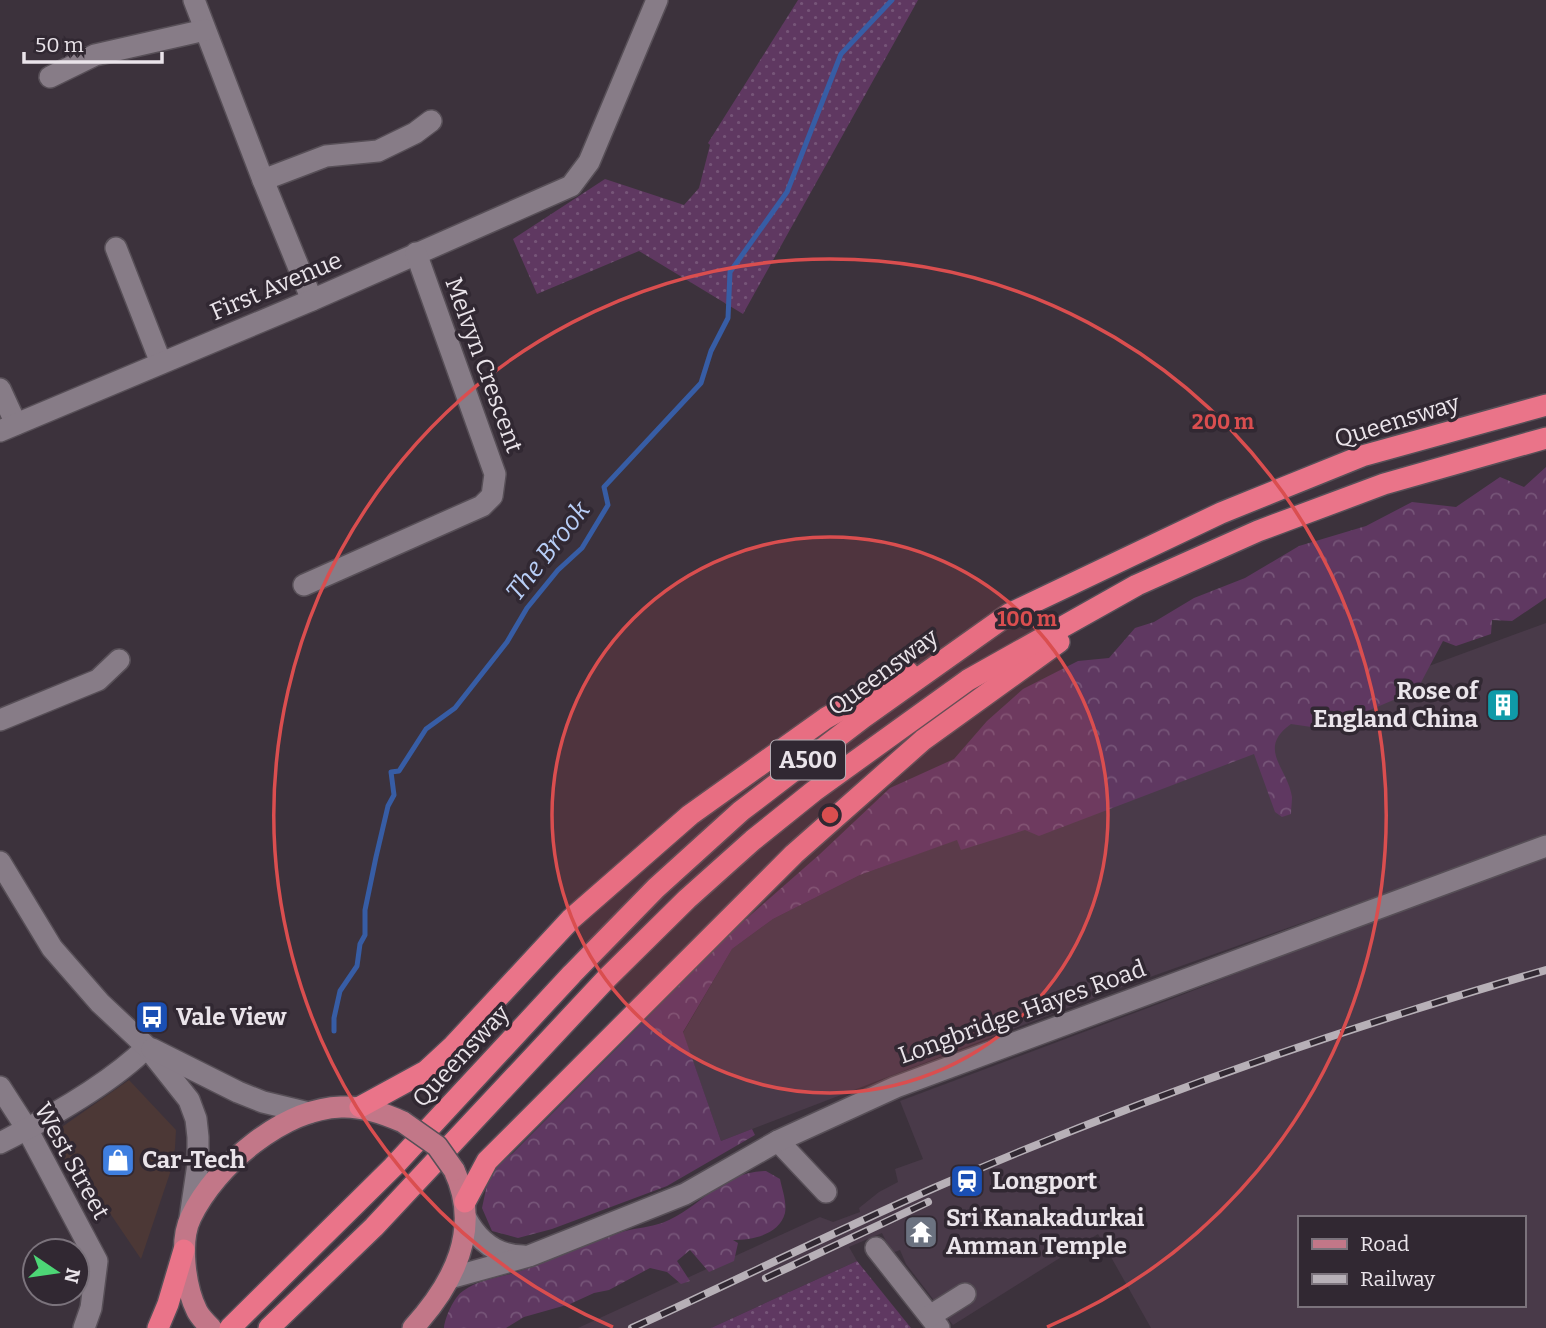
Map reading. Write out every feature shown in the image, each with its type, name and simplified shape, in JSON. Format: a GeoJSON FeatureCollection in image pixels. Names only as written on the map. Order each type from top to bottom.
{"type":"FeatureCollection","features":[{"type":"Feature","properties":{"kind":"highway","name":"Queensway"},"geometry":{"type":"LineString","coordinates":[[230,1328],[402,1158],[572,974],[666,879],[741,811],[864,717],[1009,614],[1221,513],[1362,456],[1546,405]]}},
{"type":"Feature","properties":{"kind":"highway","name":"A500"},"geometry":{"type":"LineString","coordinates":[[269,1328],[415,1185],[607,978],[687,899],[753,840],[814,791],[968,680],[1137,585],[1258,531],[1384,484],[1546,438]]}},
{"type":"Feature","properties":{"kind":"highway"},"geometry":{"type":"LineString","coordinates":[[466,1210],[487,1161],[794,854],[923,740],[1137,585]]}},
{"type":"Feature","properties":{"kind":"highway"},"geometry":{"type":"LineString","coordinates":[[360,1107],[426,1071],[453,1046],[571,919],[690,815],[826,718],[1009,614]]}},
{"type":"Feature","properties":{"kind":"highway"},"geometry":{"type":"LineString","coordinates":[[158,1328],[184,1250]]}},
{"type":"Feature","properties":{"kind":"main road"},"geometry":{"type":"LineString","coordinates":[[211,1328],[197,1311],[188,1279],[184,1250],[190,1218],[222,1174],[251,1143],[290,1119],[339,1107],[360,1107],[403,1122],[437,1146],[461,1185],[466,1210],[459,1256],[429,1328]]}},
{"type":"Feature","properties":{"kind":"main road"},"geometry":{"type":"LineString","coordinates":[[414,1328],[446,1287]]}},
{"type":"Feature","properties":{"kind":"street"},"geometry":{"type":"LineString","coordinates":[[194,0],[312,300]]}},
{"type":"Feature","properties":{"kind":"street","name":"First Avenue"},"geometry":{"type":"LineString","coordinates":[[8,427],[312,300],[570,186],[589,162],[657,0]]}},
{"type":"Feature","properties":{"kind":"street"},"geometry":{"type":"LineString","coordinates":[[50,78],[94,55],[205,30]]}},
{"type":"Feature","properties":{"kind":"street"},"geometry":{"type":"LineString","coordinates":[[263,180],[326,156],[378,151],[415,133],[431,121]]}},
{"type":"Feature","properties":{"kind":"street"},"geometry":{"type":"LineString","coordinates":[[116,248],[161,363]]}},
{"type":"Feature","properties":{"kind":"street","name":"Melvyn Crescent"},"geometry":{"type":"LineString","coordinates":[[304,585],[482,506],[492,496],[495,474],[416,253]]}},
{"type":"Feature","properties":{"kind":"street"},"geometry":{"type":"LineString","coordinates":[[0,388],[8,427]]}},
{"type":"Feature","properties":{"kind":"street"},"geometry":{"type":"LineString","coordinates":[[0,720],[98,680],[119,660]]}},
{"type":"Feature","properties":{"kind":"street","name":"Longbridge Hayes Road"},"geometry":{"type":"LineString","coordinates":[[446,1287],[685,1194],[778,1142],[896,1087],[1546,846]]}},
{"type":"Feature","properties":{"kind":"street"},"geometry":{"type":"LineString","coordinates":[[0,862],[52,948],[100,1003],[147,1047],[188,1100],[196,1119],[198,1164],[190,1218]]}},
{"type":"Feature","properties":{"kind":"street"},"geometry":{"type":"LineString","coordinates":[[147,1047],[238,1092],[309,1113]]}},
{"type":"Feature","properties":{"kind":"street"},"geometry":{"type":"LineString","coordinates":[[0,1143],[127,1066],[147,1047]]}},
{"type":"Feature","properties":{"kind":"street","name":"West Street"},"geometry":{"type":"LineString","coordinates":[[0,1087],[27,1129],[97,1261],[91,1308],[84,1328]]}},
{"type":"Feature","properties":{"kind":"street"},"geometry":{"type":"LineString","coordinates":[[778,1142],[826,1192]]}},
{"type":"Feature","properties":{"kind":"street"},"geometry":{"type":"LineString","coordinates":[[466,1210],[473,1231],[484,1243],[513,1256],[529,1256]]}},
{"type":"Feature","properties":{"kind":"street"},"geometry":{"type":"LineString","coordinates":[[876,1248],[934,1322],[965,1294]]}},
{"type":"Feature","properties":{"kind":"shaded area"},"geometry":{"type":"Polygon","coordinates":[[[1546,623],[1546,836],[1125,986],[721,1141],[683,1033],[732,949],[773,919],[860,875],[1546,623]]]}},
{"type":"Feature","properties":{"kind":"shaded area"},"geometry":{"type":"Polygon","coordinates":[[[1546,856],[1546,1328],[1151,1328],[1098,1234],[953,1325],[906,1264],[900,1250],[892,1253],[882,1233],[849,1247],[857,1261],[711,1328],[578,1328],[820,1217],[833,1222],[860,1212],[859,1208],[879,1192],[898,1182],[895,1169],[923,1159],[900,1101],[1546,856]]]}},
{"type":"Feature","properties":{"kind":"shaded area","name":"Car-Tech"},"geometry":{"type":"Polygon","coordinates":[[[129,1080],[176,1130],[170,1173],[141,1259],[103,1203],[94,1208],[49,1136],[129,1080]]]}},
{"type":"Feature","properties":{"kind":"green space"},"geometry":{"type":"Polygon","coordinates":[[[798,0],[918,0],[743,314],[639,251],[537,294],[513,239],[605,179],[684,205],[699,188],[710,145],[708,143],[798,0]]]}},
{"type":"Feature","properties":{"kind":"green space"},"geometry":{"type":"Polygon","coordinates":[[[1546,467],[1546,598],[1512,621],[1492,620],[1491,634],[1456,646],[1443,641],[1417,690],[1325,729],[1291,724],[1281,733],[1275,750],[1292,797],[1291,814],[1282,817],[1275,812],[1254,754],[1039,836],[1025,830],[961,850],[957,840],[860,875],[773,919],[732,949],[683,1032],[721,1141],[752,1129],[755,1135],[667,1186],[552,1229],[518,1238],[492,1231],[482,1208],[490,1170],[513,1153],[737,927],[890,788],[954,759],[987,721],[1023,689],[1078,661],[1109,658],[1135,628],[1154,622],[1194,598],[1245,578],[1299,546],[1366,526],[1412,502],[1456,507],[1500,477],[1524,487],[1546,467]]]}},
{"type":"Feature","properties":{"kind":"green space"},"geometry":{"type":"Polygon","coordinates":[[[766,1171],[780,1179],[785,1213],[777,1226],[764,1235],[733,1240],[738,1243],[734,1261],[709,1272],[690,1250],[677,1261],[690,1281],[681,1284],[667,1272],[650,1268],[609,1290],[524,1317],[506,1328],[444,1328],[456,1298],[475,1284],[514,1273],[625,1231],[662,1223],[689,1209],[736,1177],[766,1171]]]}},
{"type":"Feature","properties":{"kind":"green space"},"geometry":{"type":"Polygon","coordinates":[[[857,1261],[911,1328],[711,1328],[857,1261]]]}},
{"type":"Feature","properties":{"kind":"waterway","name":"The Brook"},"geometry":{"type":"LineString","coordinates":[[334,1031],[340,991],[357,966],[360,944],[365,935],[365,910],[388,806],[394,795],[391,772],[399,771],[426,729],[455,708],[507,642],[527,608],[558,570],[582,548],[608,505],[604,487],[701,383],[711,351],[728,318],[730,272],[787,192],[841,54],[892,0]]}},
{"type":"Feature","properties":{"kind":"railway"},"geometry":{"type":"LineString","coordinates":[[632,1328],[934,1188],[1084,1126],[1313,1042],[1546,970]]}},
{"type":"Feature","properties":{"kind":"railway"},"geometry":{"type":"LineString","coordinates":[[766,1278],[928,1202]]}},
{"type":"Feature","properties":{"kind":"place","name":"Rose of England China"},"geometry":{"type":"Point","coordinates":[1503,705]}},
{"type":"Feature","properties":{"kind":"place","name":"Vale View"},"geometry":{"type":"Point","coordinates":[152,1017]}},
{"type":"Feature","properties":{"kind":"place","name":"Car-Tech"},"geometry":{"type":"Point","coordinates":[118,1160]}},
{"type":"Feature","properties":{"kind":"place","name":"Longport"},"geometry":{"type":"Point","coordinates":[967,1181]}},
{"type":"Feature","properties":{"kind":"place","name":"Sri Kanakadurkai Amman Temple"},"geometry":{"type":"Point","coordinates":[921,1232]}}]}
